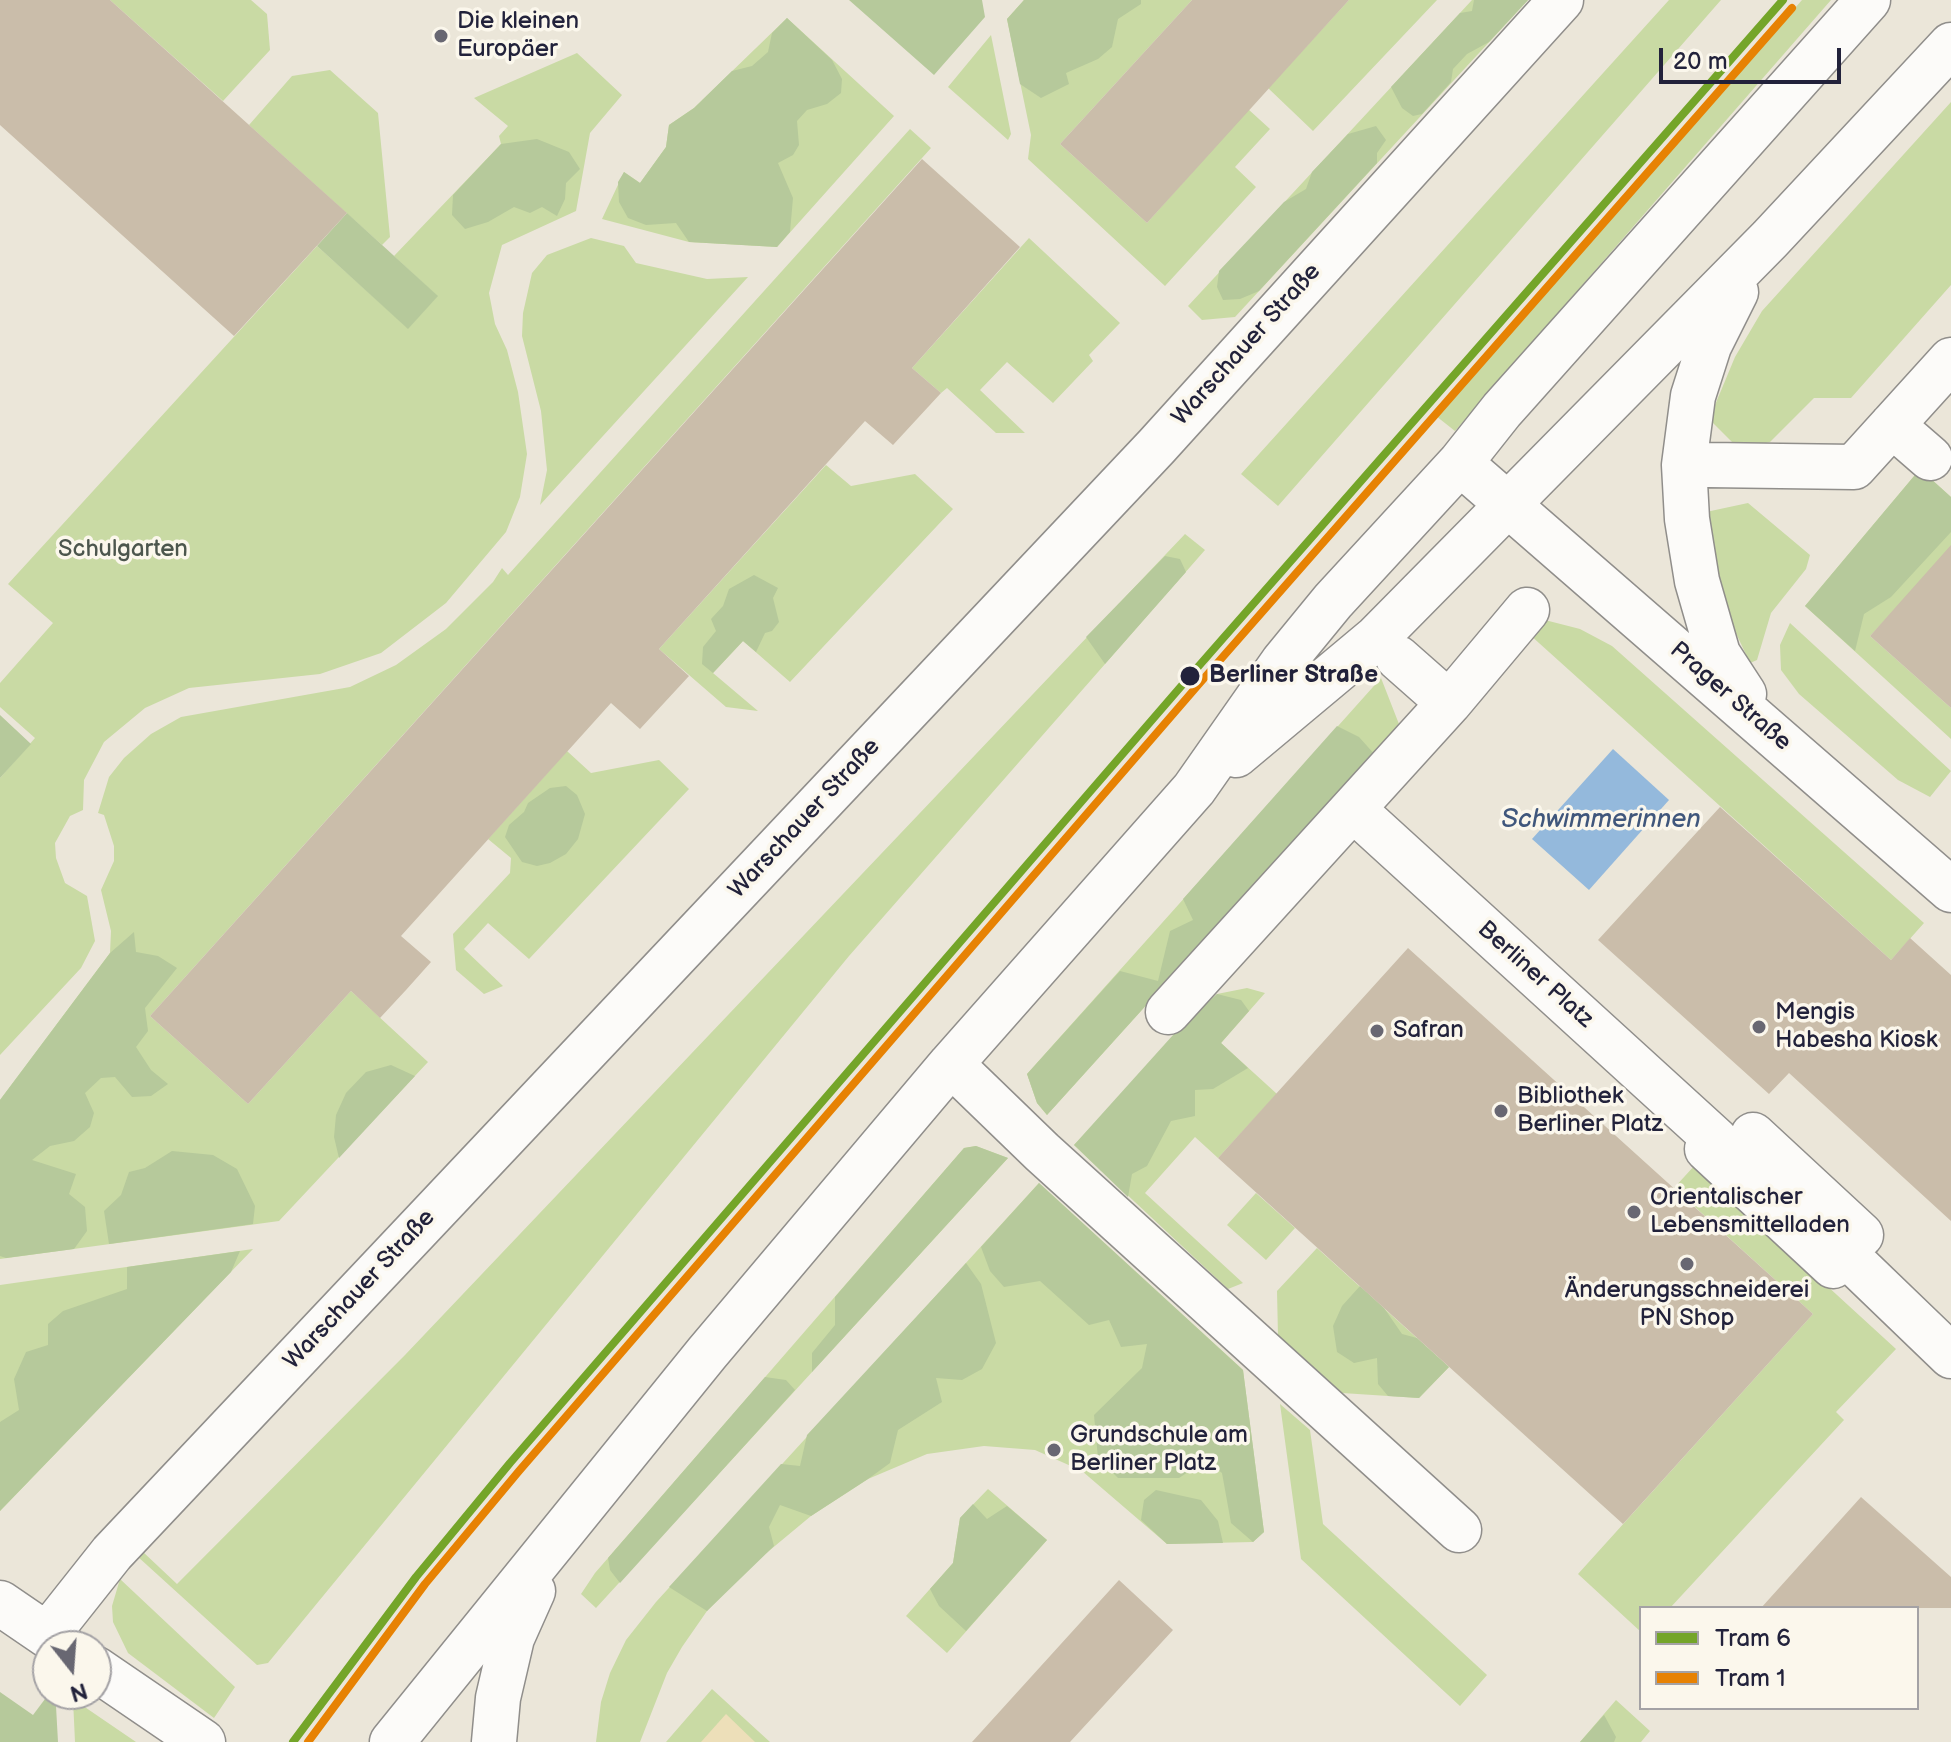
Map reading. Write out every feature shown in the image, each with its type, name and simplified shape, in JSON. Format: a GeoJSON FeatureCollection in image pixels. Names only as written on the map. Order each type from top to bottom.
{"type":"FeatureCollection","features":[{"type":"Feature","properties":{"kind":"street","name":"Warschauer Straße"},"geometry":{"type":"LineString","coordinates":[[62,1630],[112,1553],[1156,447],[1561,0]]}},
{"type":"Feature","properties":{"kind":"street"},"geometry":{"type":"LineString","coordinates":[[392,1742],[707,1353],[951,1064],[1194,789],[1283,662],[1333,601],[1460,463],[1502,410],[1868,0]]}},
{"type":"Feature","properties":{"kind":"street"},"geometry":{"type":"LineString","coordinates":[[1194,789],[1376,638],[1770,239],[1951,45]]}},
{"type":"Feature","properties":{"kind":"street"},"geometry":{"type":"LineString","coordinates":[[1764,727],[1718,654],[1697,581],[1687,519],[1684,465],[1693,396],[1709,346],[1733,297],[1770,239]]}},
{"type":"Feature","properties":{"kind":"street"},"geometry":{"type":"LineString","coordinates":[[1708,465],[1854,467],[1951,360]]}},
{"type":"Feature","properties":{"kind":"street"},"geometry":{"type":"LineString","coordinates":[[1892,425],[1930,458]]}},
{"type":"Feature","properties":{"kind":"street"},"geometry":{"type":"LineString","coordinates":[[1460,463],[1507,506]]}},
{"type":"Feature","properties":{"kind":"street","name":"Prager Straße"},"geometry":{"type":"LineString","coordinates":[[1507,506],[1951,890]]}},
{"type":"Feature","properties":{"kind":"street"},"geometry":{"type":"LineString","coordinates":[[1168,1012],[1354,810],[1527,610]]}},
{"type":"Feature","properties":{"kind":"street"},"geometry":{"type":"LineString","coordinates":[[1398,658],[1449,703]]}},
{"type":"Feature","properties":{"kind":"street","name":"Berliner Platz"},"geometry":{"type":"LineString","coordinates":[[1354,810],[1736,1133],[1707,1149],[1833,1266],[1844,1253],[1951,1356]]}},
{"type":"Feature","properties":{"kind":"street"},"geometry":{"type":"LineString","coordinates":[[951,1064],[1042,1152],[1459,1530]]}},
{"type":"Feature","properties":{"kind":"street"},"geometry":{"type":"LineString","coordinates":[[494,1742],[498,1698],[512,1638],[553,1545]]}},
{"type":"Feature","properties":{"kind":"street","name":"Warschauer Straße"},"geometry":{"type":"LineString","coordinates":[[0,1603],[40,1630]]}},
{"type":"Feature","properties":{"kind":"street"},"geometry":{"type":"LineString","coordinates":[[112,1680],[203,1742]]}},
{"type":"Feature","properties":{"kind":"green space"},"geometry":{"type":"Polygon","coordinates":[[[110,0],[251,0],[267,14],[270,50],[223,101],[110,0]]]}},
{"type":"Feature","properties":{"kind":"green space"},"geometry":{"type":"Polygon","coordinates":[[[849,0],[982,0],[985,17],[934,75],[849,0]]]}},
{"type":"Feature","properties":{"kind":"green space"},"geometry":{"type":"Polygon","coordinates":[[[1024,0],[1192,0],[1060,144],[1147,223],[1248,109],[1270,129],[1235,167],[1256,187],[1165,286],[1028,159],[1031,135],[1007,19],[1024,0]]]}},
{"type":"Feature","properties":{"kind":"green space"},"geometry":{"type":"Polygon","coordinates":[[[1024,0],[1141,0],[1141,4],[1118,19],[1112,47],[1098,59],[1066,73],[1069,84],[1041,98],[1020,84],[1007,19],[1024,0]]]}},
{"type":"Feature","properties":{"kind":"green space"},"geometry":{"type":"Polygon","coordinates":[[[1349,0],[1437,0],[1313,131],[1268,88],[1349,0]]]}},
{"type":"Feature","properties":{"kind":"green space"},"geometry":{"type":"Polygon","coordinates":[[[1472,0],[1528,0],[1235,317],[1202,320],[1188,306],[1472,0]]]}},
{"type":"Feature","properties":{"kind":"green space"},"geometry":{"type":"Polygon","coordinates":[[[1474,0],[1528,0],[1489,42],[1467,54],[1453,69],[1451,82],[1422,114],[1413,116],[1402,108],[1391,87],[1460,13],[1472,11],[1474,0]]]}},
{"type":"Feature","properties":{"kind":"green space"},"geometry":{"type":"Polygon","coordinates":[[[1669,0],[1721,0],[1278,506],[1241,474],[1669,0]]]}},
{"type":"Feature","properties":{"kind":"green space"},"geometry":{"type":"Polygon","coordinates":[[[1802,0],[1831,0],[1455,431],[1436,416],[1802,0]]]}},
{"type":"Feature","properties":{"kind":"green space"},"geometry":{"type":"Polygon","coordinates":[[[787,18],[894,116],[777,247],[689,242],[602,219],[624,172],[640,183],[666,147],[669,125],[694,108],[787,18]]]}},
{"type":"Feature","properties":{"kind":"green space"},"geometry":{"type":"Polygon","coordinates":[[[787,18],[832,60],[842,79],[841,93],[827,104],[807,110],[797,121],[799,145],[793,155],[778,163],[793,198],[790,232],[777,247],[689,242],[676,223],[646,225],[628,218],[619,202],[618,182],[624,172],[640,183],[666,147],[669,125],[694,108],[732,71],[752,66],[768,52],[772,33],[787,18]]]}},
{"type":"Feature","properties":{"kind":"green space"},"geometry":{"type":"Polygon","coordinates":[[[991,35],[1011,134],[1008,140],[948,87],[991,35]]]}},
{"type":"Feature","properties":{"kind":"green space","name":"Schulgarten"},"geometry":{"type":"Polygon","coordinates":[[[577,53],[622,95],[590,133],[576,211],[502,245],[489,293],[495,324],[507,350],[518,392],[527,454],[520,497],[506,532],[446,603],[381,653],[320,674],[189,688],[145,708],[104,742],[84,780],[83,810],[70,816],[55,843],[56,858],[65,883],[87,896],[95,941],[81,968],[0,1055],[0,778],[35,738],[0,707],[0,683],[53,623],[8,584],[317,246],[408,328],[437,296],[394,256],[501,144],[499,136],[508,126],[474,98],[577,53]]]}},
{"type":"Feature","properties":{"kind":"green space"},"geometry":{"type":"Polygon","coordinates":[[[330,70],[378,113],[390,237],[382,245],[249,125],[292,76],[330,70]]]}},
{"type":"Feature","properties":{"kind":"green space"},"geometry":{"type":"Polygon","coordinates":[[[1951,102],[1951,285],[1851,398],[1814,398],[1770,442],[1753,446],[1734,444],[1712,422],[1715,405],[1735,357],[1762,311],[1951,102]]]}},
{"type":"Feature","properties":{"kind":"green space"},"geometry":{"type":"Polygon","coordinates":[[[1376,126],[1386,140],[1377,153],[1377,163],[1259,291],[1240,299],[1223,300],[1217,287],[1219,271],[1284,202],[1306,189],[1312,172],[1348,134],[1376,126]]]}},
{"type":"Feature","properties":{"kind":"green space"},"geometry":{"type":"Polygon","coordinates":[[[910,129],[931,148],[150,1016],[248,1104],[351,991],[428,1062],[279,1221],[0,1259],[0,1100],[110,953],[111,931],[101,890],[114,861],[114,846],[104,815],[98,813],[109,777],[124,758],[151,734],[181,717],[350,687],[396,665],[446,629],[493,582],[502,568],[508,575],[910,129]]]}},
{"type":"Feature","properties":{"kind":"green space"},"geometry":{"type":"Polygon","coordinates":[[[537,139],[569,152],[580,169],[566,183],[565,199],[557,216],[542,207],[530,213],[514,207],[488,222],[465,229],[452,215],[453,195],[501,144],[537,139]]]}},
{"type":"Feature","properties":{"kind":"green space"},"geometry":{"type":"Polygon","coordinates":[[[347,213],[438,296],[408,329],[317,246],[347,213]]]}},
{"type":"Feature","properties":{"kind":"green space"},"geometry":{"type":"Polygon","coordinates":[[[591,238],[624,246],[636,263],[707,279],[748,277],[540,505],[547,470],[541,411],[522,336],[523,313],[532,273],[547,255],[591,238]]]}},
{"type":"Feature","properties":{"kind":"green space"},"geometry":{"type":"Polygon","coordinates":[[[1029,238],[1120,323],[1089,355],[1093,361],[1053,403],[1007,362],[980,390],[1025,433],[996,433],[947,388],[941,393],[912,368],[1029,238]]]}},
{"type":"Feature","properties":{"kind":"green space"},"geometry":{"type":"Polygon","coordinates":[[[826,465],[851,486],[915,474],[953,509],[790,682],[743,641],[713,673],[758,711],[726,707],[659,649],[826,465]]]}},
{"type":"Feature","properties":{"kind":"green space"},"geometry":{"type":"Polygon","coordinates":[[[1920,469],[1951,497],[1951,550],[1870,636],[1951,708],[1951,739],[1805,606],[1920,469]]]}},
{"type":"Feature","properties":{"kind":"green space"},"geometry":{"type":"Polygon","coordinates":[[[1920,469],[1951,497],[1951,532],[1891,597],[1864,614],[1855,651],[1805,606],[1920,469]]]}},
{"type":"Feature","properties":{"kind":"green space"},"geometry":{"type":"Polygon","coordinates":[[[1748,503],[1810,555],[1806,569],[1771,613],[1757,660],[1750,663],[1726,612],[1713,564],[1706,512],[1748,503]]]}},
{"type":"Feature","properties":{"kind":"green space"},"geometry":{"type":"Polygon","coordinates":[[[1185,534],[1205,550],[849,956],[268,1663],[257,1665],[137,1556],[142,1551],[177,1584],[405,1355],[1185,534]]]}},
{"type":"Feature","properties":{"kind":"green space"},"geometry":{"type":"Polygon","coordinates":[[[1165,556],[1180,559],[1186,572],[1105,664],[1086,637],[1165,556]]]}},
{"type":"Feature","properties":{"kind":"green space"},"geometry":{"type":"Polygon","coordinates":[[[754,575],[778,588],[773,598],[779,622],[772,631],[765,633],[756,652],[743,641],[713,673],[702,664],[703,647],[716,631],[711,619],[723,606],[729,589],[754,575]]]}},
{"type":"Feature","properties":{"kind":"green space"},"geometry":{"type":"Polygon","coordinates":[[[1541,619],[1580,629],[1612,646],[1924,923],[1891,960],[1529,634],[1541,619]]]}},
{"type":"Feature","properties":{"kind":"green space"},"geometry":{"type":"Polygon","coordinates":[[[1790,623],[1951,771],[1930,797],[1898,780],[1799,694],[1781,670],[1780,645],[1790,623]]]}},
{"type":"Feature","properties":{"kind":"green space"},"geometry":{"type":"Polygon","coordinates":[[[1381,678],[1406,742],[1376,756],[1356,773],[1047,1115],[1037,1103],[1027,1074],[1381,678]]]}},
{"type":"Feature","properties":{"kind":"green space"},"geometry":{"type":"Polygon","coordinates":[[[0,715],[31,744],[0,778],[0,715]]]}},
{"type":"Feature","properties":{"kind":"green space"},"geometry":{"type":"Polygon","coordinates":[[[1337,726],[1359,737],[1376,756],[1356,773],[1047,1115],[1037,1103],[1027,1074],[1120,971],[1158,981],[1170,931],[1193,920],[1183,899],[1337,726]]]}},
{"type":"Feature","properties":{"kind":"green space"},"geometry":{"type":"Polygon","coordinates":[[[567,751],[591,773],[659,760],[689,789],[529,959],[488,923],[464,949],[503,986],[484,994],[456,970],[453,934],[510,873],[511,858],[488,839],[567,751]]]}},
{"type":"Feature","properties":{"kind":"green space"},"geometry":{"type":"Polygon","coordinates":[[[566,786],[577,795],[585,814],[578,839],[566,854],[550,863],[537,866],[522,862],[505,837],[509,825],[524,812],[528,803],[550,788],[566,786]]]}},
{"type":"Feature","properties":{"kind":"green space"},"geometry":{"type":"Polygon","coordinates":[[[134,932],[136,952],[158,956],[177,968],[145,1008],[148,1031],[136,1047],[151,1070],[168,1084],[151,1096],[132,1097],[115,1077],[101,1078],[85,1093],[94,1113],[90,1127],[74,1141],[50,1146],[32,1160],[76,1174],[69,1194],[85,1207],[87,1231],[74,1249],[6,1258],[0,1256],[0,1100],[110,953],[134,932]]]}},
{"type":"Feature","properties":{"kind":"green space"},"geometry":{"type":"Polygon","coordinates":[[[1247,988],[1265,993],[1221,1043],[1277,1094],[1218,1158],[1195,1137],[1145,1193],[1243,1283],[1228,1289],[1074,1145],[1217,994],[1247,988]]]}},
{"type":"Feature","properties":{"kind":"green space"},"geometry":{"type":"Polygon","coordinates":[[[1217,994],[1241,1000],[1249,1011],[1221,1043],[1248,1068],[1213,1089],[1195,1090],[1195,1116],[1171,1121],[1147,1166],[1132,1174],[1128,1197],[1074,1145],[1182,1025],[1217,994]]]}},
{"type":"Feature","properties":{"kind":"green space"},"geometry":{"type":"Polygon","coordinates":[[[391,1065],[415,1076],[339,1158],[334,1137],[336,1115],[346,1093],[366,1072],[391,1065]]]}},
{"type":"Feature","properties":{"kind":"green space"},"geometry":{"type":"Polygon","coordinates":[[[976,1146],[1008,1158],[596,1608],[581,1594],[595,1573],[964,1148],[976,1146]]]}},
{"type":"Feature","properties":{"kind":"green space"},"geometry":{"type":"Polygon","coordinates":[[[976,1146],[1008,1158],[812,1372],[812,1353],[835,1325],[835,1297],[964,1148],[976,1146]]]}},
{"type":"Feature","properties":{"kind":"green space"},"geometry":{"type":"Polygon","coordinates":[[[172,1151],[213,1155],[237,1169],[255,1206],[253,1224],[109,1244],[104,1211],[121,1195],[129,1172],[145,1168],[172,1151]]]}},
{"type":"Feature","properties":{"kind":"green space"},"geometry":{"type":"Polygon","coordinates":[[[1695,1165],[1896,1349],[1836,1412],[1844,1420],[1672,1606],[1639,1606],[1639,1630],[1578,1574],[1813,1314],[1674,1188],[1695,1165]]]}},
{"type":"Feature","properties":{"kind":"green space"},"geometry":{"type":"Polygon","coordinates":[[[1039,1183],[1243,1370],[1264,1532],[1253,1542],[1167,1544],[1082,1471],[1035,1450],[984,1446],[927,1454],[868,1479],[811,1516],[752,1565],[707,1611],[682,1647],[667,1673],[640,1742],[596,1742],[601,1702],[610,1673],[626,1640],[656,1602],[1039,1183]]]}},
{"type":"Feature","properties":{"kind":"green space"},"geometry":{"type":"Polygon","coordinates":[[[1039,1183],[1243,1370],[1264,1532],[1253,1542],[1231,1523],[1222,1473],[1206,1460],[1179,1478],[1118,1478],[1098,1458],[1094,1415],[1142,1368],[1147,1344],[1121,1347],[1109,1320],[1089,1325],[1040,1281],[1004,1287],[990,1271],[981,1247],[1039,1183]]]}},
{"type":"Feature","properties":{"kind":"green space"},"geometry":{"type":"Polygon","coordinates":[[[1256,1193],[1295,1228],[1266,1260],[1227,1225],[1256,1193]]]}},
{"type":"Feature","properties":{"kind":"green space"},"geometry":{"type":"Polygon","coordinates":[[[1317,1248],[1449,1367],[1419,1398],[1342,1393],[1278,1336],[1277,1291],[1317,1248]]]}},
{"type":"Feature","properties":{"kind":"green space"},"geometry":{"type":"Polygon","coordinates":[[[253,1249],[0,1511],[0,1285],[253,1249]]]}},
{"type":"Feature","properties":{"kind":"green space"},"geometry":{"type":"Polygon","coordinates":[[[240,1251],[231,1272],[0,1511],[0,1422],[19,1410],[14,1379],[26,1352],[48,1345],[48,1324],[63,1311],[127,1289],[127,1267],[240,1251]]]}},
{"type":"Feature","properties":{"kind":"green space"},"geometry":{"type":"Polygon","coordinates":[[[966,1263],[981,1284],[996,1343],[982,1369],[962,1380],[936,1378],[942,1402],[898,1430],[890,1463],[868,1479],[811,1516],[780,1505],[769,1527],[774,1546],[707,1611],[669,1587],[781,1464],[800,1466],[807,1435],[966,1263]]]}},
{"type":"Feature","properties":{"kind":"green space"},"geometry":{"type":"Polygon","coordinates":[[[1360,1286],[1384,1308],[1402,1334],[1417,1338],[1449,1367],[1419,1398],[1388,1396],[1378,1384],[1377,1358],[1354,1363],[1337,1352],[1333,1326],[1342,1306],[1360,1286]]]}},
{"type":"Feature","properties":{"kind":"green space"},"geometry":{"type":"Polygon","coordinates":[[[765,1377],[786,1380],[795,1390],[620,1583],[610,1570],[608,1558],[765,1377]]]}},
{"type":"Feature","properties":{"kind":"green space"},"geometry":{"type":"Polygon","coordinates":[[[1280,1404],[1310,1430],[1323,1524],[1487,1675],[1460,1706],[1301,1559],[1280,1404]]]}},
{"type":"Feature","properties":{"kind":"green space"},"geometry":{"type":"Polygon","coordinates":[[[988,1489],[1047,1540],[947,1653],[906,1616],[953,1563],[960,1518],[988,1489]]]}},
{"type":"Feature","properties":{"kind":"green space"},"geometry":{"type":"Polygon","coordinates":[[[1156,1490],[1201,1500],[1218,1521],[1223,1543],[1167,1544],[1141,1520],[1144,1500],[1156,1490]]]}},
{"type":"Feature","properties":{"kind":"green space"},"geometry":{"type":"Polygon","coordinates":[[[973,1504],[987,1519],[1007,1506],[1047,1540],[966,1631],[939,1606],[930,1589],[953,1563],[960,1518],[973,1504]]]}},
{"type":"Feature","properties":{"kind":"green space"},"geometry":{"type":"Polygon","coordinates":[[[120,1579],[235,1687],[214,1718],[128,1653],[113,1622],[112,1606],[120,1579]]]}},
{"type":"Feature","properties":{"kind":"green space"},"geometry":{"type":"Polygon","coordinates":[[[712,1689],[770,1742],[666,1742],[712,1689]]]}},
{"type":"Feature","properties":{"kind":"green space"},"geometry":{"type":"Polygon","coordinates":[[[0,1692],[33,1715],[37,1710],[56,1710],[58,1742],[0,1742],[0,1692]]]}},
{"type":"Feature","properties":{"kind":"green space"},"geometry":{"type":"Polygon","coordinates":[[[1616,1700],[1650,1731],[1641,1742],[1580,1742],[1616,1700]]]}},
{"type":"Feature","properties":{"kind":"green space"},"geometry":{"type":"Polygon","coordinates":[[[74,1710],[89,1710],[136,1742],[75,1742],[74,1710]]]}},
{"type":"Feature","properties":{"kind":"green space"},"geometry":{"type":"Polygon","coordinates":[[[1604,1715],[1616,1737],[1614,1742],[1580,1742],[1604,1715]]]}},
{"type":"Feature","properties":{"kind":"sand"},"geometry":{"type":"Polygon","coordinates":[[[726,1714],[755,1742],[701,1742],[726,1714]]]}},
{"type":"Feature","properties":{"kind":"water","name":"Schwimmerinnen"},"geometry":{"type":"Polygon","coordinates":[[[1613,749],[1669,800],[1589,890],[1532,839],[1613,749]]]}},
{"type":"Feature","properties":{"kind":"building"},"geometry":{"type":"Polygon","coordinates":[[[0,0],[110,0],[347,213],[234,336],[0,125],[0,0]]]}},
{"type":"Feature","properties":{"kind":"building"},"geometry":{"type":"Polygon","coordinates":[[[1192,0],[1349,0],[1147,223],[1060,144],[1192,0]]]}},
{"type":"Feature","properties":{"kind":"building"},"geometry":{"type":"Polygon","coordinates":[[[922,159],[1020,247],[912,368],[941,393],[893,445],[865,421],[659,649],[689,676],[640,729],[611,703],[401,936],[431,962],[406,990],[380,1018],[351,991],[248,1104],[150,1016],[922,159]]]}},
{"type":"Feature","properties":{"kind":"building"},"geometry":{"type":"Polygon","coordinates":[[[1951,545],[1951,708],[1870,636],[1951,545]]]}},
{"type":"Feature","properties":{"kind":"building"},"geometry":{"type":"Polygon","coordinates":[[[1720,807],[1891,960],[1910,938],[1951,975],[1951,1221],[1789,1073],[1769,1094],[1598,940],[1720,807]]]}},
{"type":"Feature","properties":{"kind":"building"},"geometry":{"type":"Polygon","coordinates":[[[1408,948],[1813,1314],[1623,1524],[1218,1158],[1408,948]]]}},
{"type":"Feature","properties":{"kind":"building"},"geometry":{"type":"Polygon","coordinates":[[[1861,1497],[1951,1577],[1951,1608],[1763,1606],[1861,1497]]]}},
{"type":"Feature","properties":{"kind":"building"},"geometry":{"type":"Polygon","coordinates":[[[1119,1580],[1173,1630],[1070,1742],[972,1742],[1119,1580]]]}},
{"type":"Feature","properties":{"kind":"tram line","name":"6"},"geometry":{"type":"LineString","coordinates":[[293,1742],[416,1577],[510,1463],[1190,676],[1783,0]]}},
{"type":"Feature","properties":{"kind":"tram line","name":"1"},"geometry":{"type":"LineString","coordinates":[[308,1742],[425,1584],[519,1471],[1199,684],[1792,8]]}},
{"type":"Feature","properties":{"kind":"place","name":"Die kleinen Europäer"},"geometry":{"type":"Point","coordinates":[441,36]}},
{"type":"Feature","properties":{"kind":"place","name":"Berliner Straße"},"geometry":{"type":"Point","coordinates":[1190,676]}},
{"type":"Feature","properties":{"kind":"place","name":"Mengis Habesha Kiosk"},"geometry":{"type":"Point","coordinates":[1759,1027]}},
{"type":"Feature","properties":{"kind":"place","name":"Safran"},"geometry":{"type":"Point","coordinates":[1377,1031]}},
{"type":"Feature","properties":{"kind":"place","name":"Bibliothek Berliner Platz"},"geometry":{"type":"Point","coordinates":[1501,1111]}},
{"type":"Feature","properties":{"kind":"place","name":"Orientalischer Lebensmittelladen"},"geometry":{"type":"Point","coordinates":[1634,1212]}},
{"type":"Feature","properties":{"kind":"place","name":"Änderungsschneiderei PN Shop"},"geometry":{"type":"Point","coordinates":[1687,1264]}},
{"type":"Feature","properties":{"kind":"place","name":"Grundschule am Berliner Platz"},"geometry":{"type":"Point","coordinates":[1054,1450]}}]}
